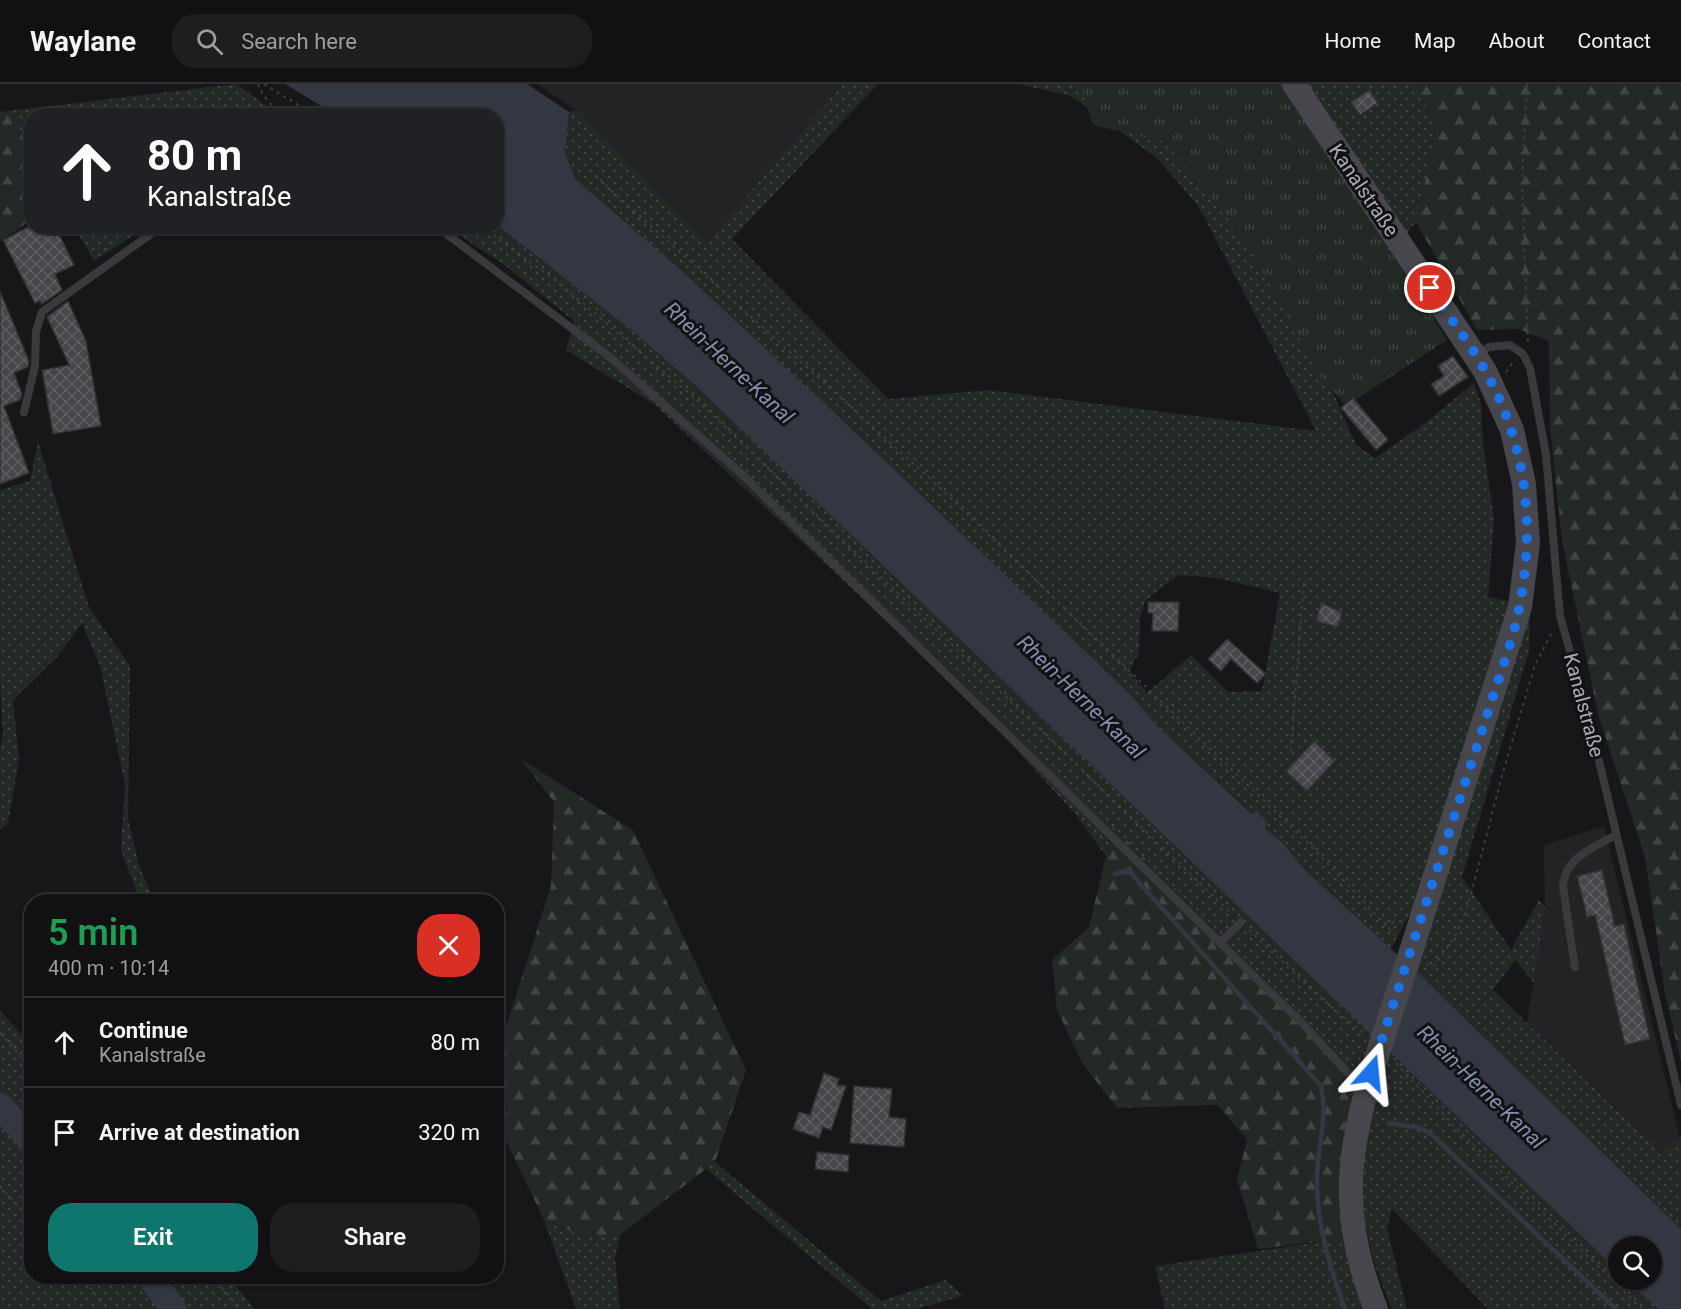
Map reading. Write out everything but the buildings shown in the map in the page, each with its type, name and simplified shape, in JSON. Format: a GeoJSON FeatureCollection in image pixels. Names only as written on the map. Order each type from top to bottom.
{"type":"FeatureCollection","features":[{"type":"Feature","properties":{"kind":"main road","name":"Kanalstraße"},"geometry":{"type":"LineString","coordinates":[[1294,84],[1475,356],[1503,406],[1520,457],[1527,512],[1525,575],[1512,638],[1411,948],[1384,1059],[1367,1087],[1352,1152],[1350,1206],[1357,1255],[1376,1309]]}},
{"type":"Feature","properties":{"kind":"lane"},"geometry":{"type":"LineString","coordinates":[[24,412],[35,366],[36,332],[42,312],[151,234]]}},
{"type":"Feature","properties":{"kind":"lane"},"geometry":{"type":"LineString","coordinates":[[448,234],[610,357],[744,476],[1304,1025],[1353,1080],[1367,1087]]}},
{"type":"Feature","properties":{"kind":"lane"},"geometry":{"type":"LineString","coordinates":[[1475,356],[1488,347],[1502,344],[1517,348],[1523,354]]}},
{"type":"Feature","properties":{"kind":"lane","name":"Kanalstraße"},"geometry":{"type":"LineString","coordinates":[[1523,354],[1530,368],[1546,454],[1560,616],[1681,1105]]}},
{"type":"Feature","properties":{"kind":"lane"},"geometry":{"type":"LineString","coordinates":[[1575,967],[1563,887],[1565,875],[1578,858],[1616,835]]}},
{"type":"Feature","properties":{"kind":"lane"},"geometry":{"type":"LineString","coordinates":[[1220,943],[1241,922]]}},
{"type":"Feature","properties":{"kind":"path"},"geometry":{"type":"LineString","coordinates":[[258,84],[263,95],[274,108]]}},
{"type":"Feature","properties":{"kind":"path"},"geometry":{"type":"LineString","coordinates":[[264,84],[303,108]]}},
{"type":"Feature","properties":{"kind":"path"},"geometry":{"type":"LineString","coordinates":[[1523,354],[1528,346],[1522,182],[1527,84]]}},
{"type":"Feature","properties":{"kind":"path"},"geometry":{"type":"LineString","coordinates":[[589,170],[936,484],[1314,848],[1411,948],[1434,966],[1457,933],[1469,902],[1503,772],[1535,665],[1560,616]]}},
{"type":"Feature","properties":{"kind":"path"},"geometry":{"type":"LineString","coordinates":[[492,234],[560,284],[699,402],[1314,992],[1365,1036]]}},
{"type":"Feature","properties":{"kind":"path"},"geometry":{"type":"LineString","coordinates":[[1291,752],[1304,580]]}},
{"type":"Feature","properties":{"kind":"path"},"geometry":{"type":"LineString","coordinates":[[0,1033],[24,1060]]}},
{"type":"Feature","properties":{"kind":"path"},"geometry":{"type":"LineString","coordinates":[[1384,1059],[1407,1076],[1457,1129],[1642,1309]]}},
{"type":"Feature","properties":{"kind":"path"},"geometry":{"type":"LineString","coordinates":[[1395,1088],[1407,1076]]}},
{"type":"Feature","properties":{"kind":"path"},"geometry":{"type":"LineString","coordinates":[[0,1186],[24,1213]]}},
{"type":"Feature","properties":{"kind":"path"},"geometry":{"type":"LineString","coordinates":[[87,1284],[108,1309]]}},
{"type":"Feature","properties":{"kind":"path"},"geometry":{"type":"LineString","coordinates":[[219,1284],[240,1309]]}},
{"type":"Feature","properties":{"kind":"shaded area"},"geometry":{"type":"Polygon","coordinates":[[[537,84],[843,84],[707,242],[576,110],[537,84]]]}},
{"type":"Feature","properties":{"kind":"shaded area"},"geometry":{"type":"Polygon","coordinates":[[[1604,826],[1680,1138],[1661,1153],[1527,1023],[1545,907],[1544,845],[1604,826]]]}},
{"type":"Feature","properties":{"kind":"green space"},"geometry":{"type":"Polygon","coordinates":[[[236,84],[270,108],[33,108],[236,84]]]}},
{"type":"Feature","properties":{"kind":"green space"},"geometry":{"type":"Polygon","coordinates":[[[843,84],[878,84],[732,239],[888,399],[989,390],[1316,431],[1199,207],[1157,158],[1071,96],[1018,84],[1416,84],[1436,130],[1416,222],[1392,251],[1438,317],[1328,381],[1356,445],[1375,458],[1424,424],[1474,383],[1481,404],[1483,443],[1494,519],[1488,597],[1512,602],[1414,906],[1391,949],[1304,869],[1282,842],[1265,829],[1256,812],[1253,814],[1156,725],[1133,697],[575,179],[565,152],[569,112],[576,110],[707,242],[843,84]],[[1178,575],[1145,601],[1140,618],[1139,653],[1129,671],[1147,693],[1191,655],[1228,692],[1262,691],[1280,593],[1218,578],[1178,575]]]}},
{"type":"Feature","properties":{"kind":"green space"},"geometry":{"type":"Polygon","coordinates":[[[1081,84],[1281,84],[1447,340],[1346,406],[1316,371],[1243,239],[1196,177],[1162,141],[1093,125],[1081,84]]]}},
{"type":"Feature","properties":{"kind":"green space"},"geometry":{"type":"Polygon","coordinates":[[[1416,84],[1681,84],[1681,1062],[1665,993],[1645,858],[1598,714],[1562,540],[1550,428],[1549,341],[1518,329],[1477,330],[1416,222],[1436,130],[1416,84]]]}},
{"type":"Feature","properties":{"kind":"green space"},"geometry":{"type":"Polygon","coordinates":[[[24,109],[24,140],[8,111],[24,109]]]}},
{"type":"Feature","properties":{"kind":"green space"},"geometry":{"type":"Polygon","coordinates":[[[8,111],[24,136],[24,225],[0,241],[0,112],[8,111]]]}},
{"type":"Feature","properties":{"kind":"green space"},"geometry":{"type":"Polygon","coordinates":[[[504,230],[635,333],[697,387],[1608,1261],[1608,1290],[1638,1290],[1658,1309],[1488,1309],[1392,1209],[1387,1228],[1407,1309],[1392,1309],[1379,1277],[1370,1243],[1362,1192],[1364,1154],[1378,1092],[1367,1087],[1209,922],[1113,827],[1106,856],[1075,814],[976,705],[654,404],[566,350],[574,321],[503,264],[458,234],[504,234],[504,230]]]}},
{"type":"Feature","properties":{"kind":"green space"},"geometry":{"type":"Polygon","coordinates":[[[78,234],[135,234],[94,261],[78,234]]]}},
{"type":"Feature","properties":{"kind":"green space"},"geometry":{"type":"Polygon","coordinates":[[[38,442],[89,607],[130,666],[128,818],[139,865],[151,894],[137,894],[121,850],[125,784],[100,666],[82,623],[58,656],[13,700],[19,759],[8,824],[0,830],[0,748],[3,736],[0,681],[0,490],[30,481],[38,442]]]}},
{"type":"Feature","properties":{"kind":"green space"},"geometry":{"type":"Polygon","coordinates":[[[1530,615],[1529,651],[1462,877],[1511,950],[1539,900],[1545,907],[1534,983],[1515,960],[1493,990],[1661,1153],[1681,1137],[1681,1229],[1414,970],[1530,615]]]}},
{"type":"Feature","properties":{"kind":"green space"},"geometry":{"type":"Polygon","coordinates":[[[521,759],[633,830],[746,1070],[715,1162],[620,1235],[584,1237],[544,1220],[504,1137],[506,1027],[551,886],[554,802],[521,759]]]}},
{"type":"Feature","properties":{"kind":"green space"},"geometry":{"type":"Polygon","coordinates":[[[1113,827],[1209,922],[1367,1087],[1348,1238],[1258,1249],[1237,1179],[1247,1140],[1218,1105],[1117,1108],[1082,1063],[1057,1010],[1052,960],[1089,927],[1113,827]]]}},
{"type":"Feature","properties":{"kind":"green space"},"geometry":{"type":"Polygon","coordinates":[[[0,1010],[24,1038],[24,1284],[235,1284],[255,1309],[0,1309],[0,1010]]]}},
{"type":"Feature","properties":{"kind":"green space"},"geometry":{"type":"Polygon","coordinates":[[[715,1162],[881,1301],[946,1280],[963,1296],[916,1309],[872,1309],[706,1169],[715,1162]]]}},
{"type":"Feature","properties":{"kind":"green space"},"geometry":{"type":"Polygon","coordinates":[[[544,1220],[584,1237],[620,1235],[615,1259],[620,1309],[576,1309],[544,1220]]]}},
{"type":"Feature","properties":{"kind":"green space"},"geometry":{"type":"Polygon","coordinates":[[[1348,1238],[1366,1309],[1165,1309],[1155,1266],[1348,1238]]]}},
{"type":"Feature","properties":{"kind":"water","name":"Rhein-Herne-Kanal"},"geometry":{"type":"Polygon","coordinates":[[[285,84],[527,84],[569,112],[565,152],[575,179],[683,272],[1133,697],[1156,725],[1252,814],[1256,811],[1267,822],[1265,829],[1282,842],[1304,869],[1424,979],[1681,1229],[1681,1309],[1658,1309],[1638,1290],[1662,1290],[1662,1236],[1608,1236],[1608,1261],[697,387],[635,333],[504,230],[504,108],[324,108],[285,84]]]}},
{"type":"Feature","properties":{"kind":"waterway"},"geometry":{"type":"LineString","coordinates":[[1115,874],[1128,870],[1321,1086],[1323,1124],[1317,1174],[1318,1203],[1326,1250],[1345,1309]]}},
{"type":"Feature","properties":{"kind":"waterway"},"geometry":{"type":"LineString","coordinates":[[0,1106],[24,1133]]}},
{"type":"Feature","properties":{"kind":"waterway"},"geometry":{"type":"LineString","coordinates":[[1389,1123],[1420,1128],[1432,1135],[1616,1309]]}},
{"type":"Feature","properties":{"kind":"waterway"},"geometry":{"type":"LineString","coordinates":[[155,1284],[174,1309]]}},
{"type":"Feature","properties":{"kind":"route"},"geometry":{"type":"LineString","coordinates":[[1371,1073],[1512,638],[1520,608],[1528,543],[1527,512],[1520,457],[1503,406],[1485,371],[1430,288]]}}]}
